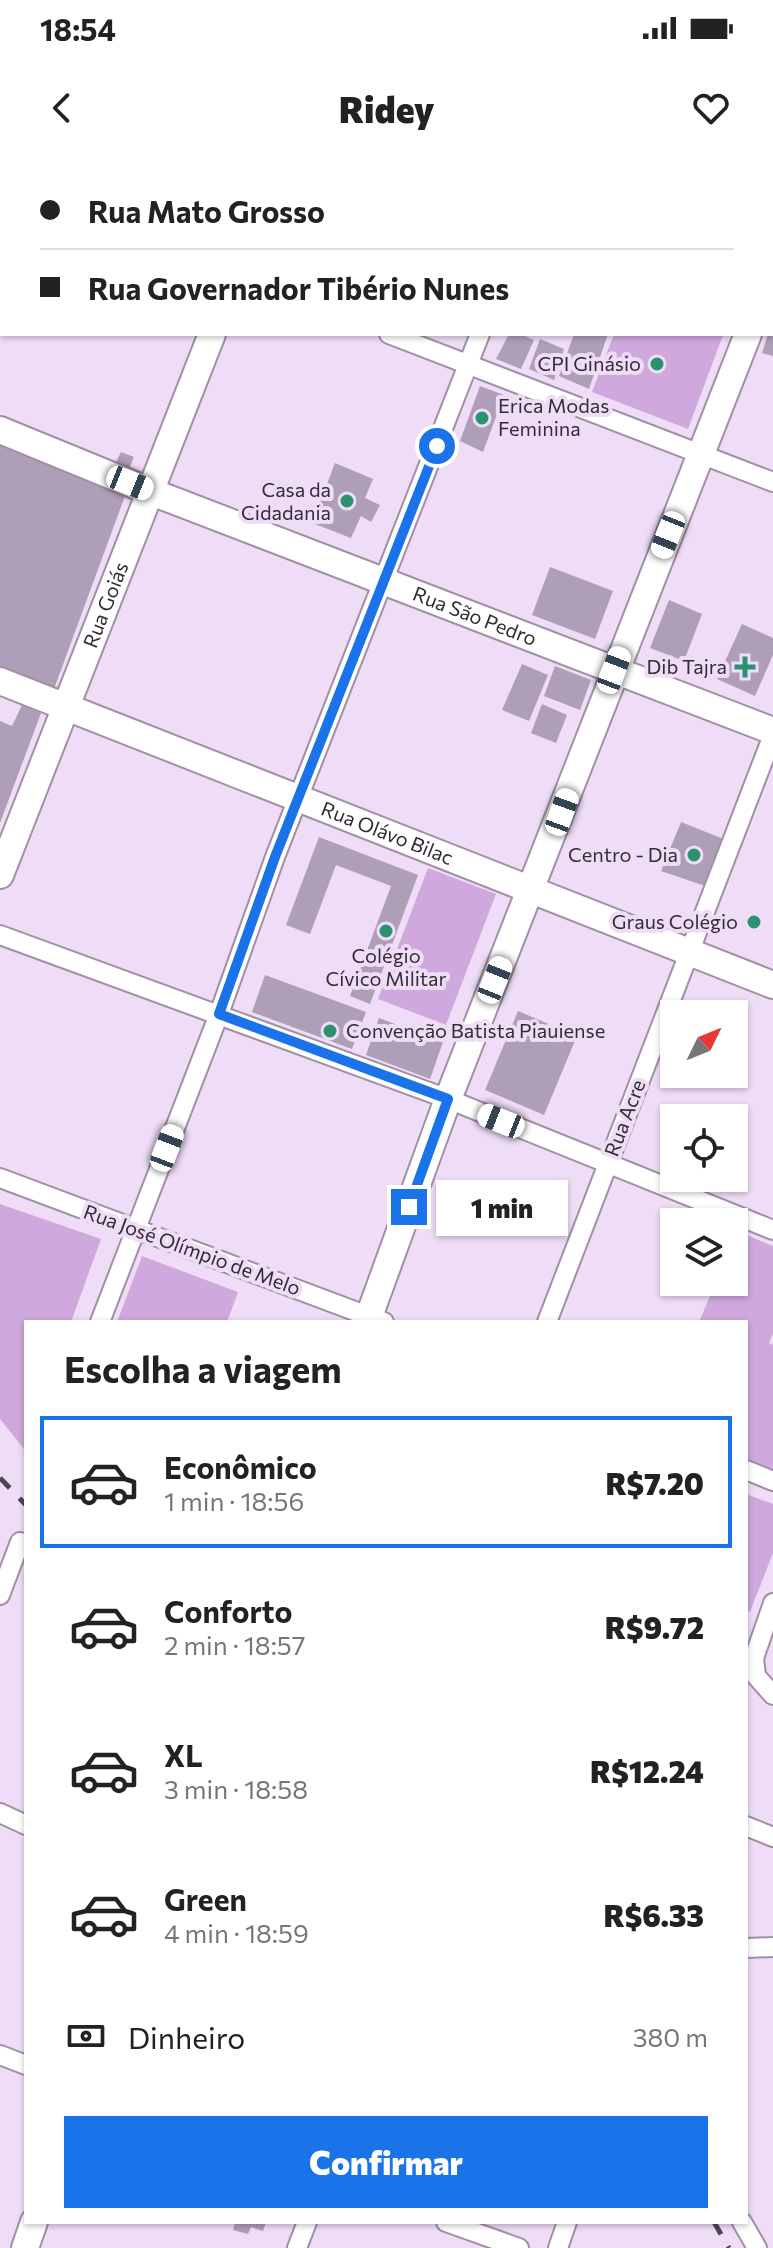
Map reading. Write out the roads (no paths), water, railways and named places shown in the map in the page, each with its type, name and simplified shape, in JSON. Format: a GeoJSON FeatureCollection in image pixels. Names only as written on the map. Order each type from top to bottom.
{"type":"FeatureCollection","features":[{"type":"Feature","properties":{"kind":"street","name":"Rua Goiás"},"geometry":{"type":"LineString","coordinates":[[0,875],[211,336]]}},
{"type":"Feature","properties":{"kind":"street"},"geometry":{"type":"LineString","coordinates":[[394,336],[773,482]]}},
{"type":"Feature","properties":{"kind":"street"},"geometry":{"type":"LineString","coordinates":[[101,1320],[219,1014],[275,857],[479,336]]}},
{"type":"Feature","properties":{"kind":"street"},"geometry":{"type":"LineString","coordinates":[[374,1320],[448,1099],[747,336]]}},
{"type":"Feature","properties":{"kind":"street","name":"Rua São Pedro"},"geometry":{"type":"LineString","coordinates":[[0,430],[149,491],[773,733]]}},
{"type":"Feature","properties":{"kind":"street","name":"Rua Olávo Bilac"},"geometry":{"type":"LineString","coordinates":[[0,681],[773,985]]}},
{"type":"Feature","properties":{"kind":"street","name":"Rua Acre"},"geometry":{"type":"LineString","coordinates":[[548,1320],[773,733]]}},
{"type":"Feature","properties":{"kind":"street"},"geometry":{"type":"LineString","coordinates":[[0,935],[448,1099],[773,1230]]}},
{"type":"Feature","properties":{"kind":"street","name":"Rua José Olímpio de Melo"},"geometry":{"type":"LineString","coordinates":[[0,1178],[374,1320]]}},
{"type":"Feature","properties":{"kind":"street"},"geometry":{"type":"LineString","coordinates":[[748,1471],[773,1481]]}},
{"type":"Feature","properties":{"kind":"street"},"geometry":{"type":"LineString","coordinates":[[0,1595],[20,1542]]}},
{"type":"Feature","properties":{"kind":"street"},"geometry":{"type":"LineString","coordinates":[[773,1603],[755,1625],[754,1658],[756,1676],[773,1695]]}},
{"type":"Feature","properties":{"kind":"street"},"geometry":{"type":"LineString","coordinates":[[0,1813],[24,1824]]}},
{"type":"Feature","properties":{"kind":"street"},"geometry":{"type":"LineString","coordinates":[[748,1827],[773,1837]]}},
{"type":"Feature","properties":{"kind":"street"},"geometry":{"type":"LineString","coordinates":[[748,1948],[773,1947]]}},
{"type":"Feature","properties":{"kind":"street"},"geometry":{"type":"LineString","coordinates":[[0,2055],[24,2064]]}},
{"type":"Feature","properties":{"kind":"street"},"geometry":{"type":"LineString","coordinates":[[25,2248],[33,2224]]}},
{"type":"Feature","properties":{"kind":"street"},"geometry":{"type":"LineString","coordinates":[[297,2248],[306,2224]]}},
{"type":"Feature","properties":{"kind":"street"},"geometry":{"type":"LineString","coordinates":[[452,2224],[519,2248]]}},
{"type":"Feature","properties":{"kind":"street"},"geometry":{"type":"LineString","coordinates":[[558,2248],[566,2224]]}},
{"type":"Feature","properties":{"kind":"street"},"geometry":{"type":"LineString","coordinates":[[743,2224],[757,2248]]}},
{"type":"Feature","properties":{"kind":"railway"},"geometry":{"type":"LineString","coordinates":[[0,1478],[24,1503]]}},
{"type":"Feature","properties":{"kind":"railway"},"geometry":{"type":"LineString","coordinates":[[715,2224],[729,2248]]}},
{"type":"Feature","properties":{"kind":"place","name":"CPI Ginásio"},"geometry":{"type":"Point","coordinates":[657,364]}},
{"type":"Feature","properties":{"kind":"place","name":"Erica Modas Feminina"},"geometry":{"type":"Point","coordinates":[482,418]}},
{"type":"Feature","properties":{"kind":"place","name":"Casa da Cidadania"},"geometry":{"type":"Point","coordinates":[347,501]}},
{"type":"Feature","properties":{"kind":"place","name":"Dib Tajra"},"geometry":{"type":"Point","coordinates":[745,667]}},
{"type":"Feature","properties":{"kind":"place","name":"Centro - Dia"},"geometry":{"type":"Point","coordinates":[694,855]}},
{"type":"Feature","properties":{"kind":"place","name":"Graus Colégio"},"geometry":{"type":"Point","coordinates":[754,922]}},
{"type":"Feature","properties":{"kind":"place","name":"Colégio Cívico Militar"},"geometry":{"type":"Point","coordinates":[386,931]}},
{"type":"Feature","properties":{"kind":"place","name":"Convenção Batista Piauiense"},"geometry":{"type":"Point","coordinates":[330,1031]}}]}
